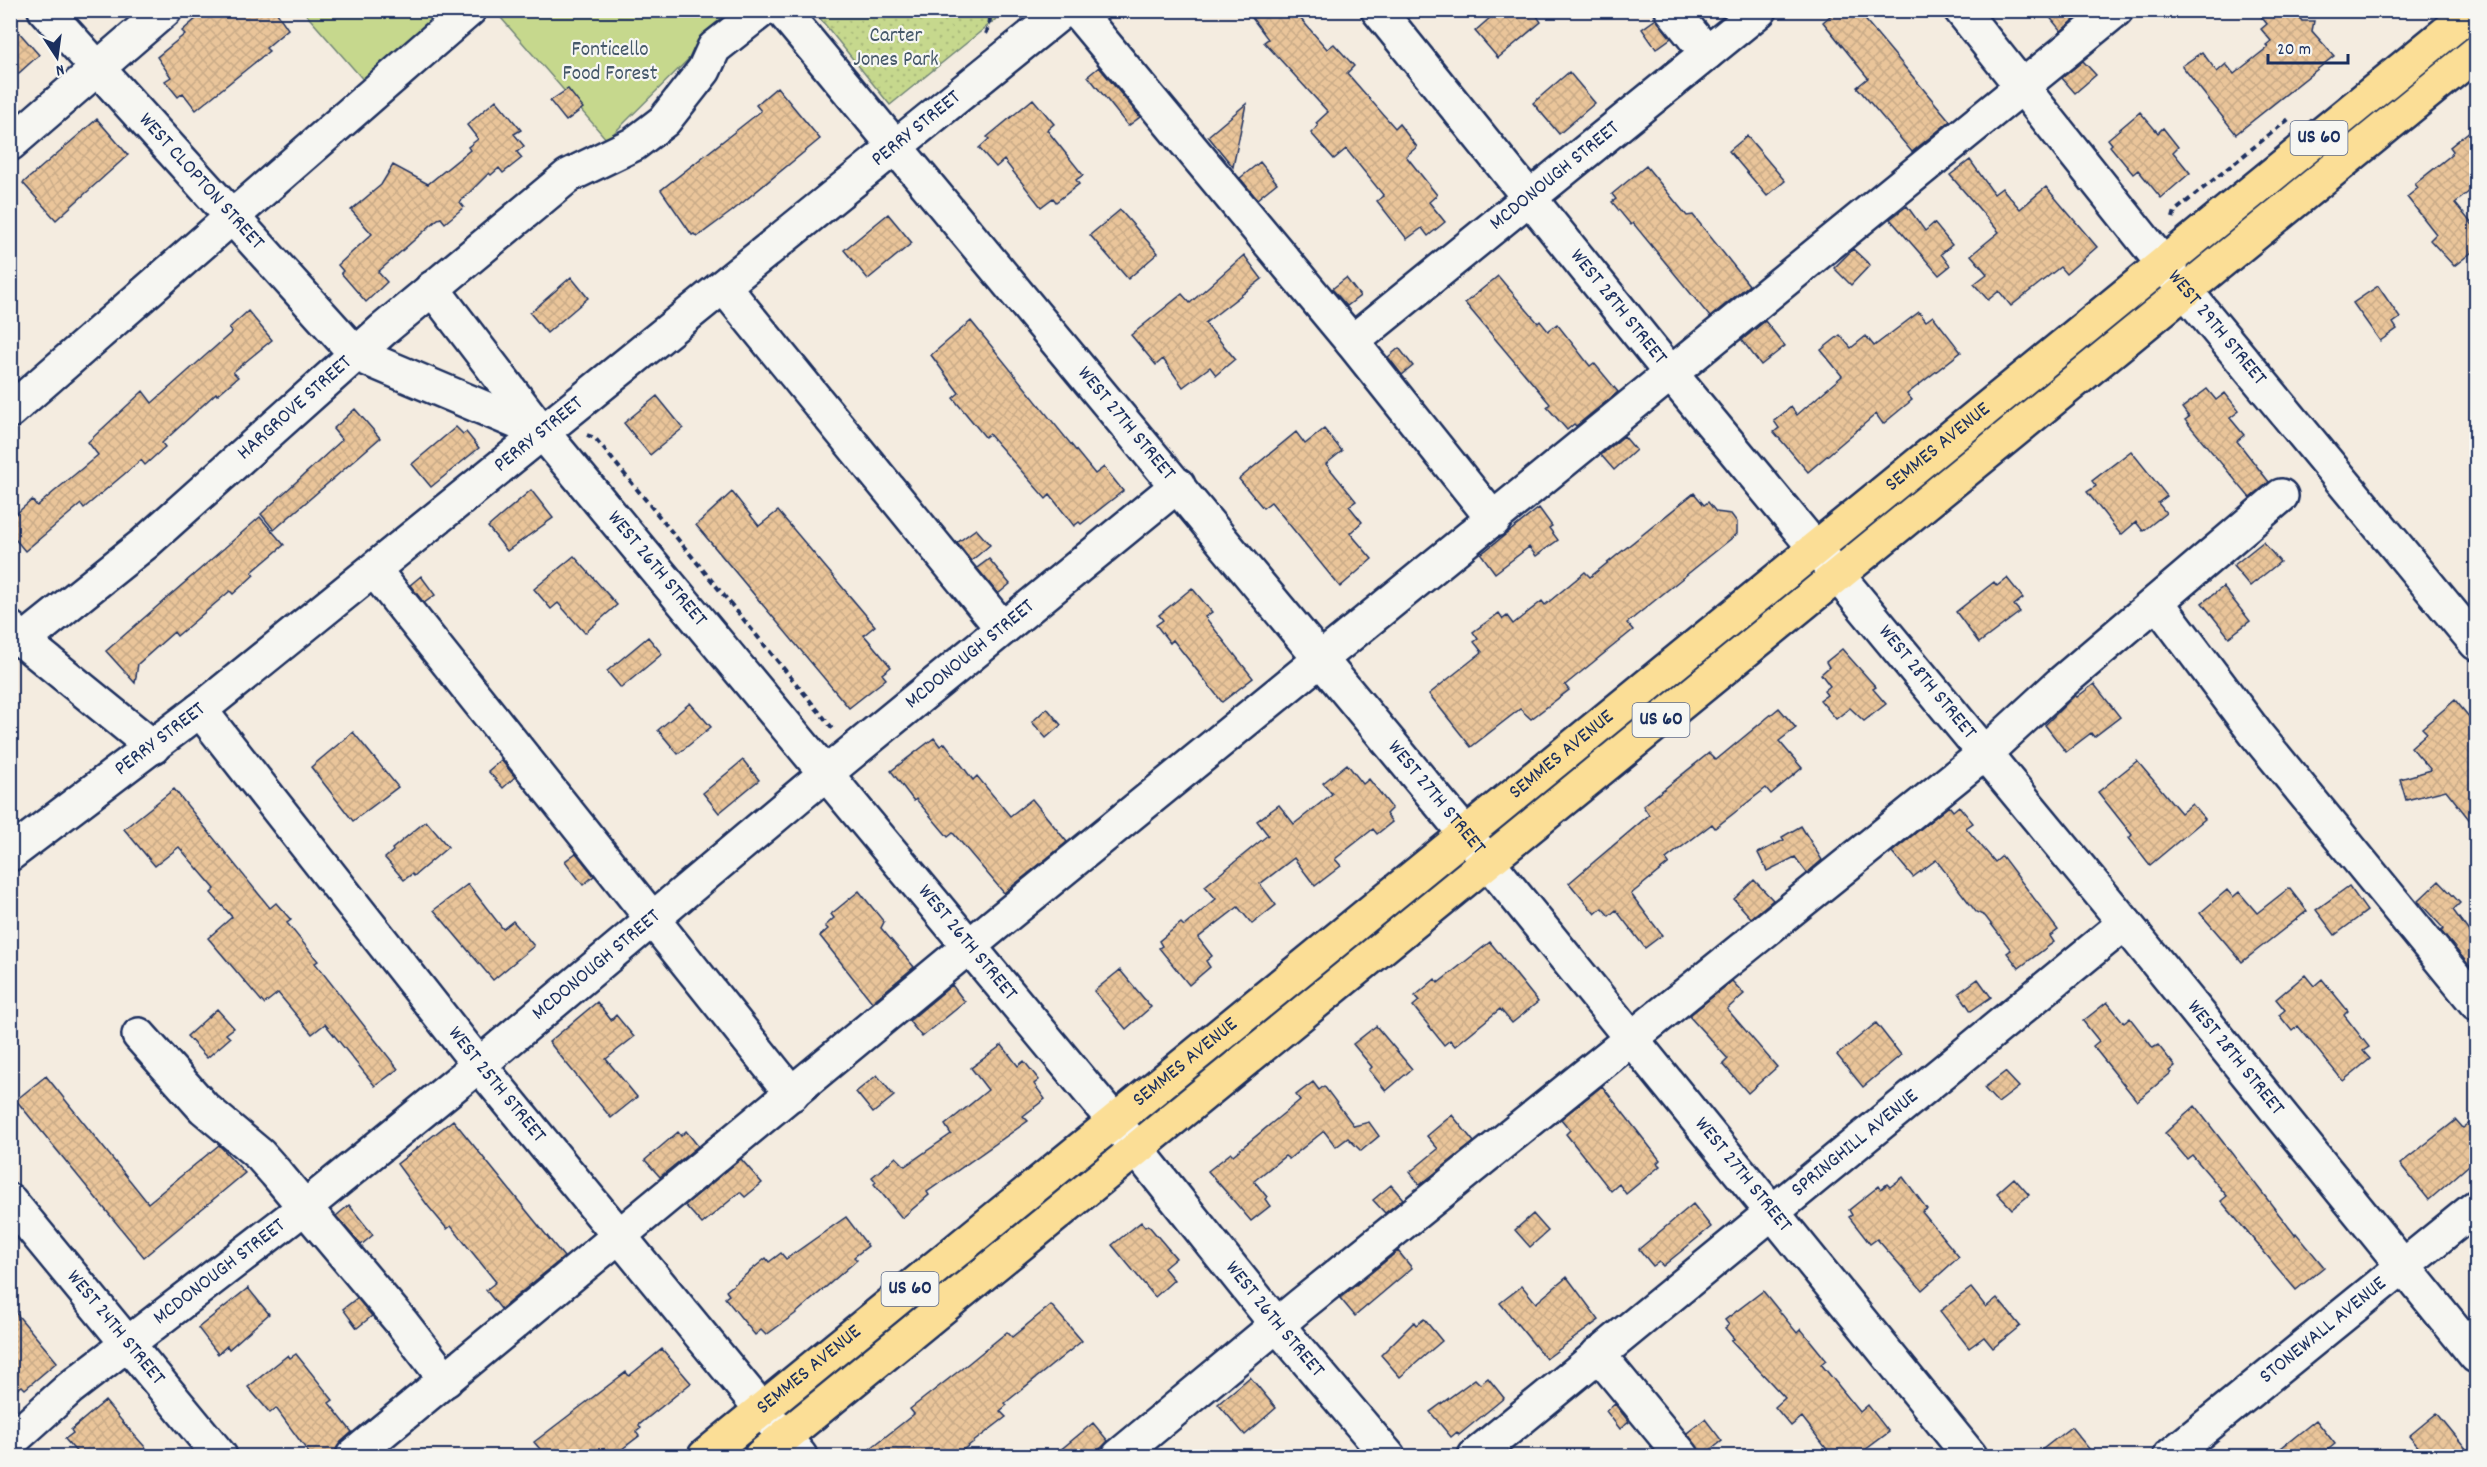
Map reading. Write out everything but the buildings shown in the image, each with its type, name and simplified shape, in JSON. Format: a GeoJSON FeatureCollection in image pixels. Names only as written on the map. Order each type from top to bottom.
{"type":"FeatureCollection","features":[{"type":"Feature","properties":{"kind":"main road","name":"SEMMES AVENUE"},"geometry":{"type":"LineString","coordinates":[[705,1456],[1816,551],[2475,10]]}},
{"type":"Feature","properties":{"kind":"main road","name":"SEMMES AVENUE"},"geometry":{"type":"LineString","coordinates":[[782,1450],[1138,1150],[1488,861],[2476,53]]}},
{"type":"Feature","properties":{"kind":"street","name":"WEST CLOPTON STREET"},"geometry":{"type":"LineString","coordinates":[[45,10],[356,354]]}},
{"type":"Feature","properties":{"kind":"street"},"geometry":{"type":"LineString","coordinates":[[10,144],[165,10]]}},
{"type":"Feature","properties":{"kind":"street"},"geometry":{"type":"LineString","coordinates":[[10,411],[470,10]]}},
{"type":"Feature","properties":{"kind":"street","name":"HARGROVE STREET"},"geometry":{"type":"LineString","coordinates":[[17,635],[144,544],[356,354],[567,176],[634,144],[663,121],[704,70],[714,48],[762,10]]}},
{"type":"Feature","properties":{"kind":"street","name":"WEST 27TH STREET"},"geometry":{"type":"LineString","coordinates":[[782,10],[1488,861],[1970,1456]]}},
{"type":"Feature","properties":{"kind":"street","name":"PERRY STREET"},"geometry":{"type":"LineString","coordinates":[[10,854],[200,710],[1064,10]]}},
{"type":"Feature","properties":{"kind":"street"},"geometry":{"type":"LineString","coordinates":[[1076,10],[1352,342],[1494,520]]}},
{"type":"Feature","properties":{"kind":"street","name":"WEST 28TH STREET"},"geometry":{"type":"LineString","coordinates":[[1378,10],[1531,197],[1672,375],[2125,923],[2476,1356]]}},
{"type":"Feature","properties":{"kind":"street"},"geometry":{"type":"LineString","coordinates":[[1672,10],[1707,52]]}},
{"type":"Feature","properties":{"kind":"street","name":"MCDONOUGH STREET"},"geometry":{"type":"LineString","coordinates":[[1352,342],[1760,10]]}},
{"type":"Feature","properties":{"kind":"street","name":"WEST 29TH STREET"},"geometry":{"type":"LineString","coordinates":[[1961,10],[2164,265],[2476,643]]}},
{"type":"Feature","properties":{"kind":"street"},"geometry":{"type":"LineString","coordinates":[[353,1456],[621,1237],[968,946],[1672,375],[2116,10]]}},
{"type":"Feature","properties":{"kind":"street"},"geometry":{"type":"LineString","coordinates":[[724,287],[1002,628]]}},
{"type":"Feature","properties":{"kind":"street","name":"WEST 26TH STREET"},"geometry":{"type":"LineString","coordinates":[[432,288],[543,433],[1115,1122],[1277,1325],[1388,1456]]}},
{"type":"Feature","properties":{"kind":"street","name":"WEST 26TH STREET"},"geometry":{"type":"LineString","coordinates":[[356,354],[543,433]]}},
{"type":"Feature","properties":{"kind":"street","name":"MCDONOUGH STREET"},"geometry":{"type":"LineString","coordinates":[[10,1442],[69,1388],[305,1207],[479,1065],[825,774],[1178,485]]}},
{"type":"Feature","properties":{"kind":"street"},"geometry":{"type":"LineString","coordinates":[[1119,1456],[1277,1325],[1984,754],[2281,496]]}},
{"type":"Feature","properties":{"kind":"street"},"geometry":{"type":"LineString","coordinates":[[374,570],[792,1094]]}},
{"type":"Feature","properties":{"kind":"street"},"geometry":{"type":"LineString","coordinates":[[2157,602],[2256,734],[2476,1003]]}},
{"type":"Feature","properties":{"kind":"street"},"geometry":{"type":"LineString","coordinates":[[17,635],[153,747]]}},
{"type":"Feature","properties":{"kind":"street","name":"WEST 25TH STREET"},"geometry":{"type":"LineString","coordinates":[[200,710],[479,1065],[763,1410],[782,1450]]}},
{"type":"Feature","properties":{"kind":"street","name":"SPRINGHILL AVENUE"},"geometry":{"type":"LineString","coordinates":[[1475,1456],[2125,923]]}},
{"type":"Feature","properties":{"kind":"street"},"geometry":{"type":"LineString","coordinates":[[140,1035],[204,1108],[260,1155],[446,1380]]}},
{"type":"Feature","properties":{"kind":"street","name":"WEST 24TH STREET"},"geometry":{"type":"LineString","coordinates":[[10,1201],[128,1342],[219,1456]]}},
{"type":"Feature","properties":{"kind":"street","name":"STONEWALL AVENUE"},"geometry":{"type":"LineString","coordinates":[[2170,1456],[2476,1207]]}},
{"type":"Feature","properties":{"kind":"street"},"geometry":{"type":"LineString","coordinates":[[1598,1354],[1682,1456]]}},
{"type":"Feature","properties":{"kind":"path"},"geometry":{"type":"LineString","coordinates":[[981,43],[989,27],[991,10]]}},
{"type":"Feature","properties":{"kind":"path"},"geometry":{"type":"LineString","coordinates":[[587,435],[596,438],[837,734]]}},
{"type":"Feature","properties":{"kind":"green space"},"geometry":{"type":"Polygon","coordinates":[[[303,11],[452,11],[366,83],[303,11]]]}},
{"type":"Feature","properties":{"kind":"green space","name":"Fonticello Food Forest"},"geometry":{"type":"Polygon","coordinates":[[[495,11],[737,11],[607,140],[495,11]]]}},
{"type":"Feature","properties":{"kind":"green space","name":"Carter Jones Park"},"geometry":{"type":"Polygon","coordinates":[[[814,11],[1006,11],[890,105],[814,11]]]}}]}
